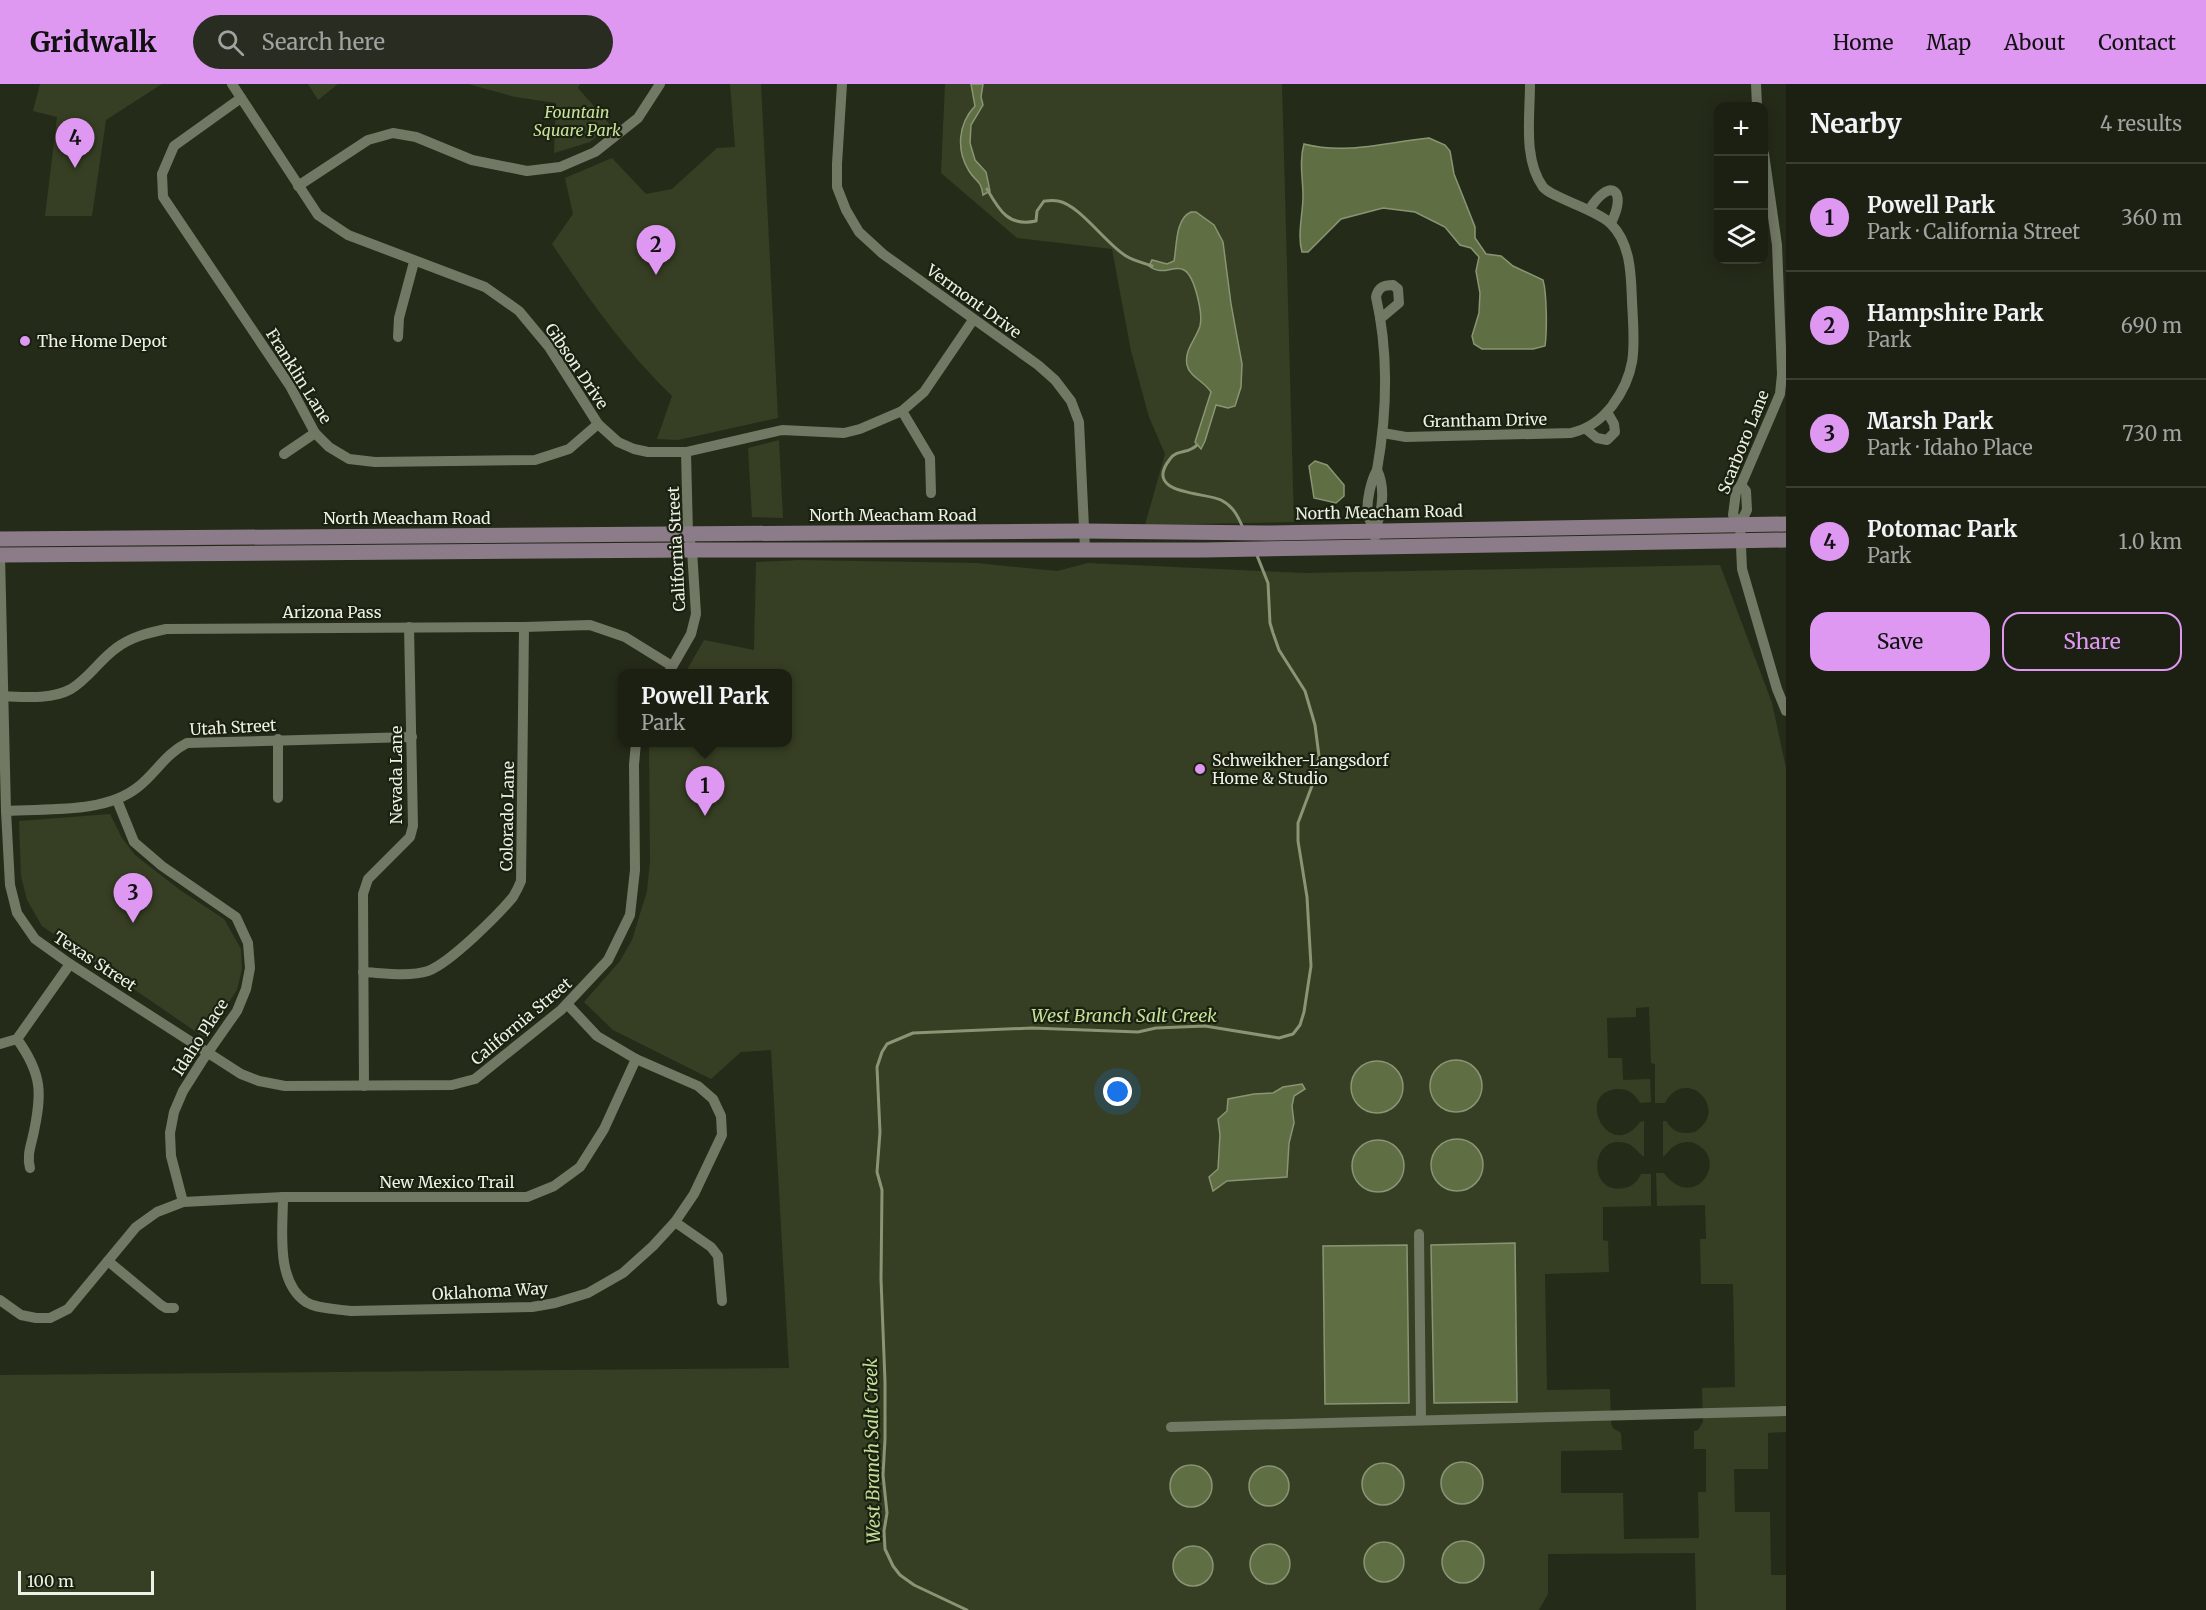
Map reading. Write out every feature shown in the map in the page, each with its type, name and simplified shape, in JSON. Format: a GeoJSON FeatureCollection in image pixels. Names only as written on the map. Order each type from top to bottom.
{"type":"FeatureCollection","features":[{"type":"Feature","properties":{"kind":"main road","name":"North Meacham Road"},"geometry":{"type":"LineString","coordinates":[[0,540],[1084,531],[1265,533],[1786,524]]}},
{"type":"Feature","properties":{"kind":"main road","name":"North Meacham Road"},"geometry":{"type":"LineString","coordinates":[[0,555],[1272,549],[1786,540]]}},
{"type":"Feature","properties":{"kind":"street","name":"Gibson Drive"},"geometry":{"type":"LineString","coordinates":[[232,84],[318,215],[348,235],[414,262],[485,286],[519,311],[549,347],[598,424],[618,442],[634,448],[657,453],[686,452],[782,430],[844,433],[860,429],[902,411],[924,392],[973,320]]}},
{"type":"Feature","properties":{"kind":"street"},"geometry":{"type":"LineString","coordinates":[[298,186],[368,140],[393,133],[416,137],[472,160],[527,171],[560,167],[595,152],[638,118],[660,84]]}},
{"type":"Feature","properties":{"kind":"street","name":"Vermont Drive"},"geometry":{"type":"LineString","coordinates":[[842,84],[837,187],[846,210],[859,232],[883,254],[1038,365],[1055,380],[1071,401],[1079,422],[1085,549]]}},
{"type":"Feature","properties":{"kind":"street"},"geometry":{"type":"LineString","coordinates":[[1530,84],[1531,161],[1544,188],[1611,223],[1628,251],[1634,348],[1632,367],[1627,384],[1607,412],[1586,429]]}},
{"type":"Feature","properties":{"kind":"street"},"geometry":{"type":"LineString","coordinates":[[1756,84],[1756,102]]}},
{"type":"Feature","properties":{"kind":"street","name":"Franklin Lane"},"geometry":{"type":"LineString","coordinates":[[241,98],[174,146],[162,174],[163,197],[290,386],[315,433],[329,447],[349,459],[375,462],[535,460],[569,448],[598,424]]}},
{"type":"Feature","properties":{"kind":"street","name":"Scarboro Lane"},"geometry":{"type":"LineString","coordinates":[[1764,156],[1778,245],[1782,374],[1780,394],[1736,492],[1733,515],[1740,524],[1742,569],[1777,689],[1786,711]]}},
{"type":"Feature","properties":{"kind":"street"},"geometry":{"type":"LineString","coordinates":[[1589,210],[1598,195],[1610,190],[1619,198],[1618,209],[1611,223]]}},
{"type":"Feature","properties":{"kind":"street"},"geometry":{"type":"LineString","coordinates":[[398,337],[399,318],[414,262]]}},
{"type":"Feature","properties":{"kind":"street"},"geometry":{"type":"LineString","coordinates":[[1376,547],[1375,530],[1368,514],[1372,479],[1377,470],[1383,433],[1387,394],[1380,319]]}},
{"type":"Feature","properties":{"kind":"street"},"geometry":{"type":"LineString","coordinates":[[902,411],[930,458],[931,493]]}},
{"type":"Feature","properties":{"kind":"street","name":"Grantham Drive"},"geometry":{"type":"LineString","coordinates":[[1383,433],[1406,437],[1562,433],[1586,429],[1598,438],[1607,440],[1615,432],[1614,424],[1607,412]]}},
{"type":"Feature","properties":{"kind":"street"},"geometry":{"type":"LineString","coordinates":[[284,454],[315,433]]}},
{"type":"Feature","properties":{"kind":"street","name":"California Street"},"geometry":{"type":"LineString","coordinates":[[671,669],[691,634],[696,614],[692,550],[688,534],[686,452]]}},
{"type":"Feature","properties":{"kind":"street"},"geometry":{"type":"LineString","coordinates":[[1375,530],[1381,514],[1381,479],[1377,470]]}},
{"type":"Feature","properties":{"kind":"street","name":"Texas Street"},"geometry":{"type":"LineString","coordinates":[[0,555],[6,811],[10,885],[17,913],[35,939],[241,1074],[259,1081],[285,1086],[364,1086]]}},
{"type":"Feature","properties":{"kind":"street","name":"Arizona Pass"},"geometry":{"type":"LineString","coordinates":[[2,696],[39,698],[69,690],[89,675],[115,649],[140,635],[166,629],[590,625],[625,637],[669,669]]}},
{"type":"Feature","properties":{"kind":"street","name":"Nevada Lane"},"geometry":{"type":"LineString","coordinates":[[364,1086],[363,894],[368,879],[410,837],[413,826],[409,627]]}},
{"type":"Feature","properties":{"kind":"street","name":"Colorado Lane"},"geometry":{"type":"LineString","coordinates":[[363,972],[429,971],[444,962],[476,934],[513,896],[521,880],[524,627]]}},
{"type":"Feature","properties":{"kind":"street","name":"Utah Street"},"geometry":{"type":"LineString","coordinates":[[6,811],[95,806],[117,800],[139,787],[172,750],[187,743],[412,737]]}},
{"type":"Feature","properties":{"kind":"street"},"geometry":{"type":"LineString","coordinates":[[278,739],[278,798]]}},
{"type":"Feature","properties":{"kind":"street","name":"California Street"},"geometry":{"type":"LineString","coordinates":[[364,1086],[452,1085],[475,1079],[568,1005],[608,960],[630,915],[635,870],[636,747]]}},
{"type":"Feature","properties":{"kind":"street","name":"Idaho Place"},"geometry":{"type":"LineString","coordinates":[[117,800],[134,842],[162,866],[236,917],[248,943],[250,968],[246,989],[237,1011],[183,1091],[174,1112],[170,1133],[171,1156],[183,1202]]}},
{"type":"Feature","properties":{"kind":"street"},"geometry":{"type":"LineString","coordinates":[[0,1044],[17,1039],[70,964]]}},
{"type":"Feature","properties":{"kind":"street"},"geometry":{"type":"LineString","coordinates":[[568,1005],[597,1036],[636,1059]]}},
{"type":"Feature","properties":{"kind":"street"},"geometry":{"type":"LineString","coordinates":[[17,1039],[30,1057],[39,1084],[39,1108],[27,1159],[30,1168]]}},
{"type":"Feature","properties":{"kind":"street","name":"Oklahoma Way"},"geometry":{"type":"LineString","coordinates":[[283,1197],[285,1271],[306,1302],[351,1311],[532,1307],[588,1293],[623,1273],[675,1222],[694,1194],[722,1135],[721,1116],[713,1099],[698,1086],[636,1059]]}},
{"type":"Feature","properties":{"kind":"street","name":"New Mexico Trail"},"geometry":{"type":"LineString","coordinates":[[183,1202],[283,1197],[527,1197],[554,1186],[579,1167],[604,1129],[636,1059]]}},
{"type":"Feature","properties":{"kind":"street"},"geometry":{"type":"LineString","coordinates":[[0,1300],[21,1315],[50,1318],[68,1309],[136,1227],[158,1212],[183,1202]]}},
{"type":"Feature","properties":{"kind":"street"},"geometry":{"type":"LineString","coordinates":[[675,1222],[711,1247],[718,1256],[722,1301]]}},
{"type":"Feature","properties":{"kind":"street"},"geometry":{"type":"LineString","coordinates":[[1419,1234],[1421,1420]]}},
{"type":"Feature","properties":{"kind":"street"},"geometry":{"type":"LineString","coordinates":[[108,1261],[161,1305],[174,1308]]}},
{"type":"Feature","properties":{"kind":"street"},"geometry":{"type":"LineString","coordinates":[[1171,1427],[1786,1411]]}},
{"type":"Feature","properties":{"kind":"green space"},"geometry":{"type":"Polygon","coordinates":[[[40,84],[162,84],[106,120],[92,216],[45,216],[57,117],[33,111],[40,84]]]}},
{"type":"Feature","properties":{"kind":"green space"},"geometry":{"type":"Polygon","coordinates":[[[308,84],[338,84],[318,100],[308,84]]]}},
{"type":"Feature","properties":{"kind":"green space","name":"Fountain Square Park"},"geometry":{"type":"Polygon","coordinates":[[[468,84],[580,84],[578,88],[611,126],[590,142],[554,153],[556,103],[515,97],[468,84]]]}},
{"type":"Feature","properties":{"kind":"green space"},"geometry":{"type":"Polygon","coordinates":[[[730,84],[761,84],[778,418],[678,440],[657,439],[672,396],[638,361],[593,304],[552,244],[573,214],[565,178],[612,158],[646,194],[672,189],[717,148],[735,147],[730,84]]]}},
{"type":"Feature","properties":{"kind":"green space"},"geometry":{"type":"Polygon","coordinates":[[[945,84],[1282,84],[1294,522],[1145,525],[1165,454],[1149,417],[1131,351],[1112,249],[1017,238],[941,173],[945,84]]]}},
{"type":"Feature","properties":{"kind":"green space"},"geometry":{"type":"Polygon","coordinates":[[[779,440],[783,518],[752,517],[748,448],[779,440]]]}},
{"type":"Feature","properties":{"kind":"green space"},"geometry":{"type":"Polygon","coordinates":[[[800,560],[976,563],[1057,571],[1088,563],[1305,573],[1720,565],[1772,703],[1786,768],[1786,1432],[1768,1433],[1768,1469],[1734,1469],[1735,1512],[1770,1512],[1771,1575],[1786,1575],[1786,1610],[1696,1610],[1695,1553],[1548,1554],[1548,1594],[1539,1610],[0,1610],[0,1375],[789,1368],[771,1050],[741,1052],[711,1079],[613,1030],[584,1002],[620,961],[632,940],[647,891],[650,862],[649,747],[792,747],[792,669],[687,669],[704,640],[754,650],[756,562],[800,560]],[[1649,1007],[1636,1008],[1636,1017],[1607,1018],[1608,1058],[1622,1058],[1623,1080],[1650,1079],[1651,1102],[1640,1103],[1631,1092],[1617,1089],[1604,1093],[1598,1102],[1597,1112],[1601,1123],[1608,1131],[1618,1135],[1629,1133],[1644,1121],[1644,1157],[1629,1144],[1614,1142],[1605,1147],[1599,1155],[1597,1165],[1604,1183],[1612,1188],[1630,1186],[1641,1174],[1651,1174],[1651,1206],[1603,1207],[1603,1240],[1608,1241],[1609,1272],[1545,1274],[1547,1390],[1610,1389],[1611,1423],[1613,1428],[1621,1433],[1622,1450],[1561,1451],[1561,1493],[1623,1493],[1624,1539],[1699,1538],[1698,1492],[1706,1492],[1706,1449],[1694,1449],[1694,1431],[1698,1430],[1703,1422],[1702,1388],[1735,1387],[1733,1284],[1701,1284],[1700,1239],[1706,1239],[1705,1205],[1657,1206],[1656,1173],[1664,1173],[1675,1184],[1685,1188],[1695,1186],[1708,1172],[1710,1162],[1707,1153],[1698,1145],[1690,1142],[1679,1144],[1663,1157],[1663,1121],[1678,1132],[1695,1132],[1705,1122],[1709,1112],[1707,1102],[1693,1089],[1683,1088],[1673,1092],[1665,1103],[1655,1103],[1655,1064],[1651,1063],[1649,1007]],[[1362,1066],[1352,1079],[1370,1112],[1387,1111],[1403,1082],[1394,1066],[1362,1066]],[[1457,1139],[1448,1140],[1435,1178],[1448,1189],[1461,1191],[1472,1186],[1479,1177],[1483,1165],[1481,1154],[1473,1144],[1457,1139]],[[1378,1140],[1355,1180],[1368,1190],[1379,1193],[1403,1158],[1393,1145],[1378,1140]],[[1383,1463],[1375,1465],[1366,1473],[1362,1484],[1404,1480],[1397,1467],[1383,1463]],[[1190,1464],[1177,1470],[1184,1506],[1195,1506],[1209,1496],[1211,1481],[1201,1467],[1190,1464]],[[1269,1466],[1253,1475],[1250,1482],[1253,1497],[1267,1505],[1277,1505],[1289,1482],[1282,1470],[1269,1466]],[[1482,1476],[1449,1499],[1462,1503],[1474,1499],[1481,1490],[1482,1476]],[[1470,1542],[1443,1556],[1443,1569],[1463,1584],[1477,1578],[1481,1551],[1470,1542]],[[1377,1543],[1366,1552],[1364,1566],[1391,1582],[1401,1574],[1401,1550],[1390,1543],[1377,1543]],[[1274,1544],[1266,1584],[1275,1583],[1288,1574],[1290,1560],[1282,1548],[1274,1544]],[[1200,1547],[1177,1554],[1174,1562],[1175,1573],[1182,1583],[1211,1555],[1200,1547]]]}},
{"type":"Feature","properties":{"kind":"green space"},"geometry":{"type":"Polygon","coordinates":[[[110,814],[122,838],[135,855],[180,890],[224,919],[241,949],[242,969],[237,990],[205,1038],[42,926],[27,900],[21,876],[19,821],[110,814]]]}},
{"type":"Feature","properties":{"kind":"shaded area"},"geometry":{"type":"Polygon","coordinates":[[[971,84],[983,84],[981,97],[983,105],[971,125],[970,143],[975,160],[986,172],[990,191],[983,195],[980,184],[965,163],[961,146],[962,129],[975,106],[971,84]]]}},
{"type":"Feature","properties":{"kind":"shaded area"},"geometry":{"type":"Polygon","coordinates":[[[1429,138],[1445,145],[1450,151],[1454,174],[1475,227],[1475,238],[1486,254],[1501,256],[1513,266],[1543,280],[1546,313],[1545,346],[1533,349],[1482,349],[1474,344],[1472,336],[1479,313],[1480,293],[1476,271],[1479,257],[1471,248],[1460,245],[1445,227],[1415,212],[1383,208],[1341,219],[1308,252],[1302,252],[1300,232],[1304,144],[1351,148],[1429,138]]]}},
{"type":"Feature","properties":{"kind":"shaded area"},"geometry":{"type":"Polygon","coordinates":[[[1191,212],[1196,212],[1214,225],[1223,242],[1242,364],[1241,387],[1235,406],[1228,408],[1216,405],[1201,449],[1195,442],[1211,392],[1188,369],[1187,365],[1189,349],[1201,320],[1197,296],[1192,280],[1184,270],[1176,268],[1164,271],[1149,266],[1152,260],[1167,264],[1174,261],[1179,227],[1182,220],[1191,212]]]}},
{"type":"Feature","properties":{"kind":"shaded area"},"geometry":{"type":"Polygon","coordinates":[[[1315,461],[1327,465],[1344,485],[1344,496],[1336,503],[1314,498],[1309,466],[1315,461]]]}},
{"type":"Feature","properties":{"kind":"shaded area"},"geometry":{"type":"Polygon","coordinates":[[[1456,1060],[1466,1062],[1474,1068],[1480,1076],[1482,1086],[1480,1096],[1474,1104],[1466,1110],[1456,1112],[1446,1110],[1438,1104],[1432,1096],[1430,1086],[1432,1076],[1438,1068],[1446,1062],[1456,1060]]]}},
{"type":"Feature","properties":{"kind":"shaded area"},"geometry":{"type":"Polygon","coordinates":[[[1372,1061],[1382,1061],[1392,1065],[1399,1072],[1403,1087],[1399,1102],[1392,1109],[1382,1113],[1372,1113],[1362,1109],[1355,1102],[1351,1092],[1351,1082],[1355,1072],[1362,1065],[1372,1061]]]}},
{"type":"Feature","properties":{"kind":"shaded area"},"geometry":{"type":"Polygon","coordinates":[[[1302,1084],[1305,1089],[1294,1096],[1292,1106],[1294,1123],[1289,1143],[1287,1177],[1227,1181],[1213,1191],[1209,1177],[1218,1169],[1220,1135],[1218,1119],[1227,1111],[1228,1099],[1273,1093],[1283,1087],[1302,1084]]]}},
{"type":"Feature","properties":{"kind":"shaded area"},"geometry":{"type":"Polygon","coordinates":[[[1457,1139],[1471,1143],[1479,1151],[1483,1165],[1479,1179],[1471,1187],[1457,1191],[1443,1187],[1435,1179],[1431,1165],[1435,1151],[1443,1143],[1457,1139]]]}},
{"type":"Feature","properties":{"kind":"shaded area"},"geometry":{"type":"Polygon","coordinates":[[[1373,1140],[1383,1140],[1397,1147],[1404,1166],[1397,1185],[1383,1192],[1373,1192],[1363,1188],[1356,1181],[1352,1171],[1352,1161],[1356,1151],[1363,1144],[1373,1140]]]}},
{"type":"Feature","properties":{"kind":"shaded area"},"geometry":{"type":"Polygon","coordinates":[[[1515,1243],[1517,1402],[1434,1403],[1431,1245],[1515,1243]]]}},
{"type":"Feature","properties":{"kind":"shaded area"},"geometry":{"type":"Polygon","coordinates":[[[1407,1245],[1409,1403],[1325,1404],[1323,1246],[1407,1245]]]}},
{"type":"Feature","properties":{"kind":"shaded area"},"geometry":{"type":"Polygon","coordinates":[[[1462,1462],[1477,1468],[1483,1483],[1477,1498],[1462,1504],[1447,1498],[1441,1483],[1447,1468],[1462,1462]]]}},
{"type":"Feature","properties":{"kind":"shaded area"},"geometry":{"type":"Polygon","coordinates":[[[1383,1463],[1398,1469],[1404,1484],[1398,1499],[1383,1505],[1368,1499],[1362,1484],[1368,1469],[1383,1463]]]}},
{"type":"Feature","properties":{"kind":"shaded area"},"geometry":{"type":"Polygon","coordinates":[[[1191,1465],[1199,1466],[1206,1471],[1211,1478],[1211,1494],[1206,1501],[1199,1506],[1191,1507],[1183,1506],[1176,1501],[1171,1494],[1170,1486],[1171,1478],[1176,1471],[1183,1466],[1191,1465]]]}},
{"type":"Feature","properties":{"kind":"shaded area"},"geometry":{"type":"Polygon","coordinates":[[[1269,1466],[1277,1467],[1283,1472],[1288,1478],[1288,1494],[1283,1500],[1277,1505],[1269,1506],[1261,1505],[1255,1500],[1250,1494],[1249,1486],[1250,1478],[1255,1472],[1261,1467],[1269,1466]]]}},
{"type":"Feature","properties":{"kind":"shaded area"},"geometry":{"type":"Polygon","coordinates":[[[1463,1541],[1471,1542],[1478,1547],[1483,1554],[1483,1570],[1478,1577],[1471,1582],[1463,1583],[1455,1582],[1448,1577],[1443,1570],[1442,1562],[1443,1554],[1448,1547],[1455,1542],[1463,1541]]]}},
{"type":"Feature","properties":{"kind":"shaded area"},"geometry":{"type":"Polygon","coordinates":[[[1384,1542],[1392,1543],[1398,1548],[1403,1554],[1403,1570],[1398,1576],[1392,1581],[1384,1582],[1376,1581],[1370,1576],[1365,1570],[1364,1562],[1365,1554],[1370,1548],[1376,1543],[1384,1542]]]}},
{"type":"Feature","properties":{"kind":"shaded area"},"geometry":{"type":"Polygon","coordinates":[[[1270,1544],[1278,1545],[1284,1550],[1289,1556],[1289,1572],[1284,1578],[1278,1583],[1270,1584],[1262,1583],[1256,1578],[1251,1572],[1250,1564],[1251,1556],[1256,1550],[1262,1545],[1270,1544]]]}},
{"type":"Feature","properties":{"kind":"shaded area"},"geometry":{"type":"Polygon","coordinates":[[[1193,1546],[1201,1547],[1207,1552],[1212,1558],[1212,1574],[1207,1580],[1201,1585],[1193,1586],[1185,1585],[1179,1580],[1174,1574],[1173,1566],[1174,1558],[1179,1552],[1185,1547],[1193,1546]]]}},
{"type":"Feature","properties":{"kind":"waterway","name":"West Branch Salt Creek"},"geometry":{"type":"LineString","coordinates":[[987,189],[1000,210],[1011,219],[1018,221],[1036,221],[1037,211],[1044,201],[1066,204],[1075,209],[1126,256],[1152,266]]}},
{"type":"Feature","properties":{"kind":"waterway","name":"West Branch Salt Creek"},"geometry":{"type":"LineString","coordinates":[[1197,445],[1170,459],[1163,471],[1164,479],[1170,486],[1179,490],[1213,497],[1225,502],[1235,512],[1243,528]]}},
{"type":"Feature","properties":{"kind":"waterway","name":"West Branch Salt Creek"},"geometry":{"type":"LineString","coordinates":[[967,1610],[914,1585],[900,1575],[885,1549],[884,1531],[887,1513],[883,1475],[885,1382],[881,1279],[882,1190],[877,1172],[880,1132],[877,1067],[887,1044],[913,1033],[1032,1028],[1138,1032],[1156,1028],[1205,1026],[1279,1038],[1293,1034],[1300,1025],[1311,966],[1307,897],[1298,841],[1298,823],[1313,783],[1319,756],[1315,725],[1305,691],[1279,650],[1273,633],[1270,623],[1268,583],[1256,553]]}},
{"type":"Feature","properties":{"kind":"place","name":"Potomac Park"},"geometry":{"type":"Point","coordinates":[75,168]}},
{"type":"Feature","properties":{"kind":"place","name":"Hampshire Park"},"geometry":{"type":"Point","coordinates":[656,275]}},
{"type":"Feature","properties":{"kind":"place","name":"The Home Depot"},"geometry":{"type":"Point","coordinates":[25,341]}},
{"type":"Feature","properties":{"kind":"place","name":"Schweikher-Langsdorf Home & Studio"},"geometry":{"type":"Point","coordinates":[1200,769]}},
{"type":"Feature","properties":{"kind":"place","name":"Powell Park"},"geometry":{"type":"Point","coordinates":[705,816]}},
{"type":"Feature","properties":{"kind":"place","name":"Marsh Park"},"geometry":{"type":"Point","coordinates":[133,923]}}]}
